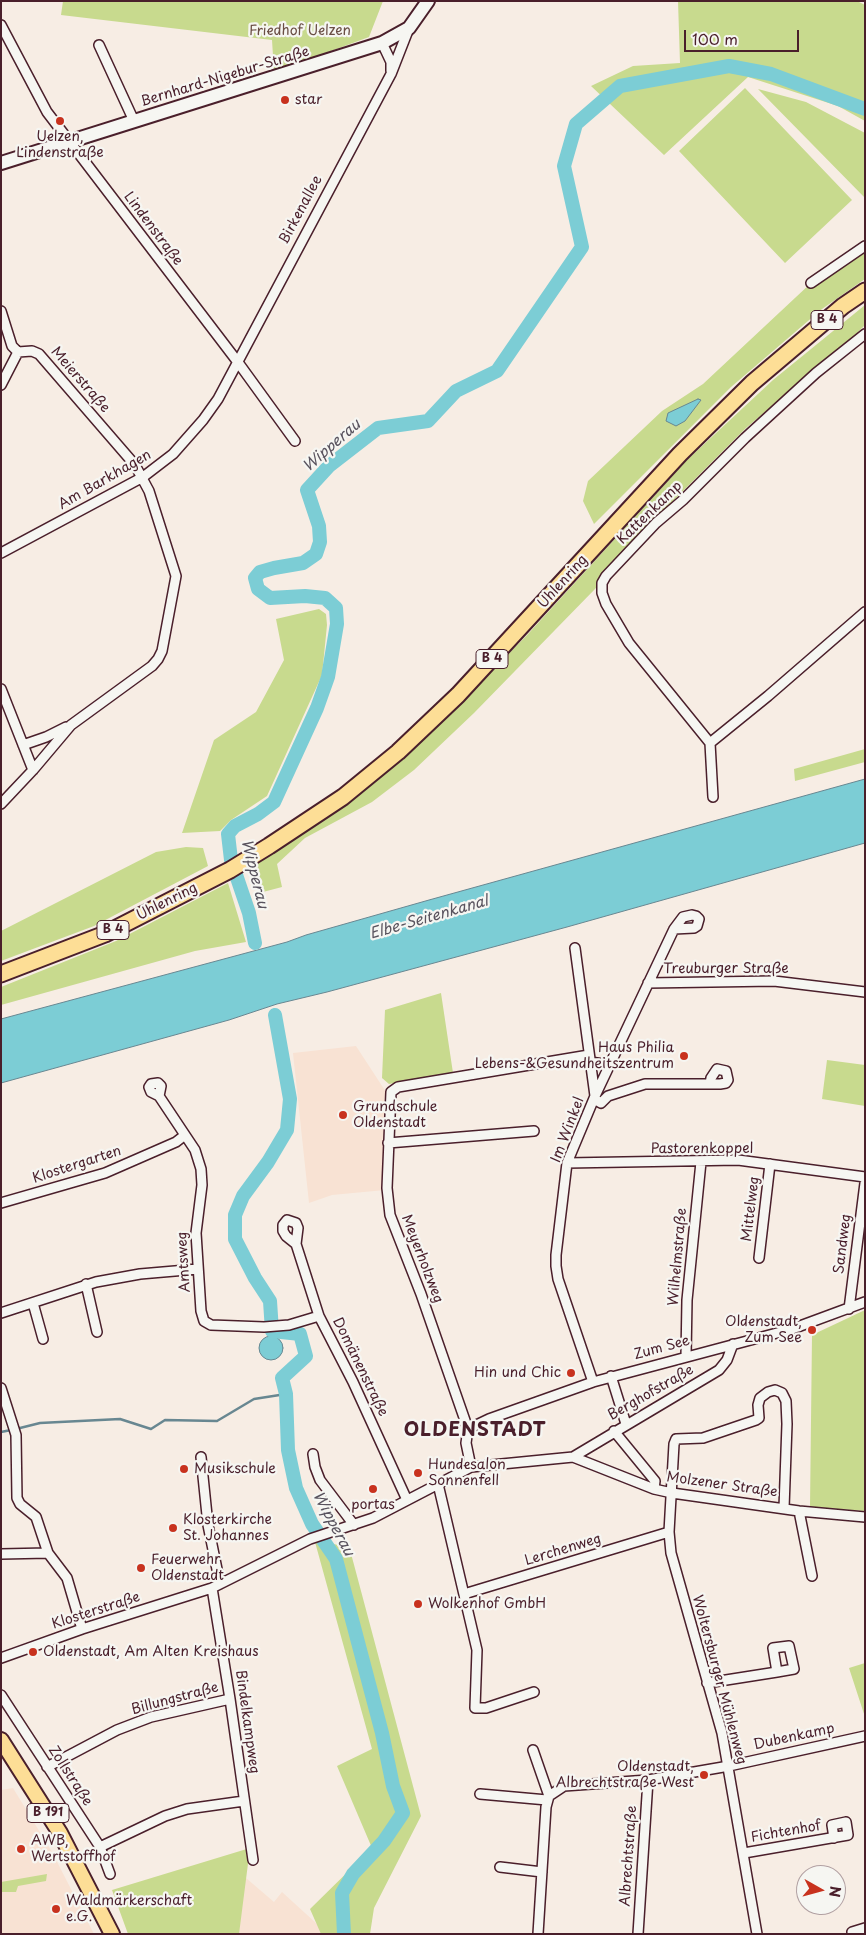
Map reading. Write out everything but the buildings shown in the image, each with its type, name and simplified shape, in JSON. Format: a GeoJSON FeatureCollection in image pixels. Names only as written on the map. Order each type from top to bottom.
{"type":"FeatureCollection","features":[{"type":"Feature","properties":{"kind":"highway","name":"Uhlenring"},"geometry":{"type":"LineString","coordinates":[[1,974],[105,934],[249,858],[343,797],[398,752],[458,695],[680,454],[752,383],[843,306],[865,291]]}},
{"type":"Feature","properties":{"kind":"main road","name":"Birkenallee"},"geometry":{"type":"LineString","coordinates":[[409,28],[428,1]]}},
{"type":"Feature","properties":{"kind":"main road","name":"Bernhard-Nigebur-Straße"},"geometry":{"type":"LineString","coordinates":[[1,163],[382,43],[409,28]]}},
{"type":"Feature","properties":{"kind":"main road","name":"B 191"},"geometry":{"type":"LineString","coordinates":[[1,1740],[38,1796],[83,1876],[112,1934]]}},
{"type":"Feature","properties":{"kind":"street","name":"Lindenstraße"},"geometry":{"type":"LineString","coordinates":[[1,25],[47,112],[237,361],[295,441]]}},
{"type":"Feature","properties":{"kind":"street","name":"Birkenallee"},"geometry":{"type":"LineString","coordinates":[[237,361],[391,74],[409,28]]}},
{"type":"Feature","properties":{"kind":"street"},"geometry":{"type":"LineString","coordinates":[[382,43],[391,62],[391,74]]}},
{"type":"Feature","properties":{"kind":"street","name":"Bernhard-Nigebur-Straße"},"geometry":{"type":"LineString","coordinates":[[99,46],[134,121]]}},
{"type":"Feature","properties":{"kind":"street"},"geometry":{"type":"LineString","coordinates":[[811,283],[865,246]]}},
{"type":"Feature","properties":{"kind":"street"},"geometry":{"type":"LineString","coordinates":[[1,311],[12,346],[18,352],[1,385]]}},
{"type":"Feature","properties":{"kind":"street","name":"Kattenkamp"},"geometry":{"type":"LineString","coordinates":[[710,743],[629,643],[606,604],[602,593],[602,583],[606,576],[656,523],[683,500],[745,438],[816,373],[865,334]]}},
{"type":"Feature","properties":{"kind":"street","name":"Meierstraße"},"geometry":{"type":"LineString","coordinates":[[18,352],[32,350],[39,354],[135,465],[149,491],[176,576],[162,650],[158,659],[152,666],[70,725]]}},
{"type":"Feature","properties":{"kind":"street","name":"Am Barkhagen"},"geometry":{"type":"LineString","coordinates":[[1,553],[143,477],[173,454],[203,420],[218,398],[237,361]]}},
{"type":"Feature","properties":{"kind":"street"},"geometry":{"type":"LineString","coordinates":[[713,797],[710,743],[768,696],[865,612]]}},
{"type":"Feature","properties":{"kind":"street"},"geometry":{"type":"LineString","coordinates":[[1,689],[33,770]]}},
{"type":"Feature","properties":{"kind":"street"},"geometry":{"type":"LineString","coordinates":[[23,744],[46,737],[70,725]]}},
{"type":"Feature","properties":{"kind":"street"},"geometry":{"type":"LineString","coordinates":[[1,804],[33,770],[70,725]]}},
{"type":"Feature","properties":{"kind":"street","name":"Im Winkel"},"geometry":{"type":"LineString","coordinates":[[593,1382],[558,1278],[556,1266],[568,1163],[610,1065],[674,930]]}},
{"type":"Feature","properties":{"kind":"street"},"geometry":{"type":"LineString","coordinates":[[575,948],[595,1098],[601,1103],[608,1096],[645,1084],[710,1084]]}},
{"type":"Feature","properties":{"kind":"street","name":"Treuburger Straße"},"geometry":{"type":"LineString","coordinates":[[648,983],[774,981],[865,992]]}},
{"type":"Feature","properties":{"kind":"street"},"geometry":{"type":"LineString","coordinates":[[590,1059],[610,1065]]}},
{"type":"Feature","properties":{"kind":"street","name":"Meyerholzweg"},"geometry":{"type":"LineString","coordinates":[[471,1467],[466,1443],[468,1429],[421,1294],[390,1215],[387,1188],[391,1092],[398,1087],[404,1086],[590,1059]]}},
{"type":"Feature","properties":{"kind":"street","name":"Amtsweg"},"geometry":{"type":"LineString","coordinates":[[159,1096],[195,1150],[201,1169],[202,1185],[196,1220],[200,1311],[204,1321],[211,1325],[264,1327],[289,1325],[319,1316]]}},
{"type":"Feature","properties":{"kind":"street"},"geometry":{"type":"LineString","coordinates":[[388,1143],[534,1132]]}},
{"type":"Feature","properties":{"kind":"street","name":"Klostergarten"},"geometry":{"type":"LineString","coordinates":[[1,1202],[105,1173],[176,1142],[185,1135]]}},
{"type":"Feature","properties":{"kind":"street","name":"Pastorenkoppel"},"geometry":{"type":"LineString","coordinates":[[568,1163],[738,1160],[865,1177]]}},
{"type":"Feature","properties":{"kind":"street","name":"Wilhelmstraße"},"geometry":{"type":"LineString","coordinates":[[686,1356],[686,1300],[701,1162]]}},
{"type":"Feature","properties":{"kind":"street","name":"Mittelweg"},"geometry":{"type":"LineString","coordinates":[[759,1258],[770,1164]]}},
{"type":"Feature","properties":{"kind":"street","name":"Sandweg"},"geometry":{"type":"LineString","coordinates":[[850,1309],[865,1183]]}},
{"type":"Feature","properties":{"kind":"street","name":"Domänenstraße"},"geometry":{"type":"LineString","coordinates":[[296,1244],[319,1316],[353,1382],[407,1500]]}},
{"type":"Feature","properties":{"kind":"street"},"geometry":{"type":"LineString","coordinates":[[1,1313],[86,1284],[140,1274],[198,1269]]}},
{"type":"Feature","properties":{"kind":"street"},"geometry":{"type":"LineString","coordinates":[[86,1284],[97,1332]]}},
{"type":"Feature","properties":{"kind":"street","name":"Zum See"},"geometry":{"type":"LineString","coordinates":[[468,1429],[489,1419],[611,1376],[792,1329],[865,1302]]}},
{"type":"Feature","properties":{"kind":"street"},"geometry":{"type":"LineString","coordinates":[[33,1303],[43,1339]]}},
{"type":"Feature","properties":{"kind":"street","name":"Berghofstraße"},"geometry":{"type":"LineString","coordinates":[[573,1457],[718,1370],[727,1360],[733,1344]]}},
{"type":"Feature","properties":{"kind":"street"},"geometry":{"type":"LineString","coordinates":[[611,1376],[626,1424]]}},
{"type":"Feature","properties":{"kind":"street"},"geometry":{"type":"LineString","coordinates":[[1,1388],[16,1435],[17,1498],[20,1504],[36,1517],[48,1553],[67,1578],[82,1629]]}},
{"type":"Feature","properties":{"kind":"street","name":"Woltersburger Mühlenweg"},"geometry":{"type":"LineString","coordinates":[[757,1934],[722,1733],[671,1553],[669,1532],[674,1444],[676,1439],[703,1438],[756,1420],[758,1418],[760,1398],[768,1392],[775,1390],[782,1393],[786,1401],[784,1508]]}},
{"type":"Feature","properties":{"kind":"street"},"geometry":{"type":"LineString","coordinates":[[614,1431],[655,1481],[654,1489]]}},
{"type":"Feature","properties":{"kind":"street"},"geometry":{"type":"LineString","coordinates":[[313,1454],[320,1480],[354,1525]]}},
{"type":"Feature","properties":{"kind":"street","name":"Bindelkampweg"},"geometry":{"type":"LineString","coordinates":[[201,1457],[230,1699],[253,1860]]}},
{"type":"Feature","properties":{"kind":"street","name":"Molzener Straße"},"geometry":{"type":"LineString","coordinates":[[471,1467],[573,1457],[654,1489],[672,1494],[865,1518]]}},
{"type":"Feature","properties":{"kind":"street","name":"Klosterstraße"},"geometry":{"type":"LineString","coordinates":[[1,1658],[82,1629],[216,1586],[310,1539],[373,1518],[471,1467]]}},
{"type":"Feature","properties":{"kind":"street"},"geometry":{"type":"LineString","coordinates":[[438,1484],[477,1650],[475,1708],[486,1708],[534,1692]]}},
{"type":"Feature","properties":{"kind":"street"},"geometry":{"type":"LineString","coordinates":[[799,1511],[812,1576]]}},
{"type":"Feature","properties":{"kind":"street","name":"Lerchenweg"},"geometry":{"type":"LineString","coordinates":[[464,1594],[669,1532]]}},
{"type":"Feature","properties":{"kind":"street"},"geometry":{"type":"LineString","coordinates":[[1,1554],[48,1553]]}},
{"type":"Feature","properties":{"kind":"street"},"geometry":{"type":"LineString","coordinates":[[707,1683],[777,1672]]}},
{"type":"Feature","properties":{"kind":"street","name":"Zollstraße"},"geometry":{"type":"LineString","coordinates":[[1,1695],[100,1847],[110,1874]]}},
{"type":"Feature","properties":{"kind":"street","name":"Billungstraße"},"geometry":{"type":"LineString","coordinates":[[47,1767],[117,1730],[151,1717],[230,1699]]}},
{"type":"Feature","properties":{"kind":"street","name":"Dubenkamp"},"geometry":{"type":"LineString","coordinates":[[548,1798],[564,1786],[648,1780],[729,1766],[865,1736]]}},
{"type":"Feature","properties":{"kind":"street"},"geometry":{"type":"LineString","coordinates":[[533,1750],[548,1798],[538,1934]]}},
{"type":"Feature","properties":{"kind":"street","name":"Albrechtstraße"},"geometry":{"type":"LineString","coordinates":[[638,1934],[648,1780]]}},
{"type":"Feature","properties":{"kind":"street"},"geometry":{"type":"LineString","coordinates":[[480,1794],[548,1798]]}},
{"type":"Feature","properties":{"kind":"street"},"geometry":{"type":"LineString","coordinates":[[100,1847],[165,1816],[188,1809],[244,1801]]}},
{"type":"Feature","properties":{"kind":"street","name":"Fichtenhof"},"geometry":{"type":"LineString","coordinates":[[744,1854],[834,1838]]}},
{"type":"Feature","properties":{"kind":"street"},"geometry":{"type":"LineString","coordinates":[[500,1868],[542,1872]]}},
{"type":"Feature","properties":{"kind":"street"},"geometry":{"type":"LineString","coordinates":[[853,1934],[852,1932],[865,1928]]}},
{"type":"Feature","properties":{"kind":"shaded area","name":"Grundschule Oldenstadt"},"geometry":{"type":"Polygon","coordinates":[[[356,1046],[386,1092],[385,1190],[332,1195],[309,1203],[293,1053],[356,1046]]]}},
{"type":"Feature","properties":{"kind":"shaded area"},"geometry":{"type":"Polygon","coordinates":[[[13,1788],[52,1852],[94,1934],[1,1934],[1,1790],[13,1788]]]}},
{"type":"Feature","properties":{"kind":"shaded area"},"geometry":{"type":"Polygon","coordinates":[[[246,1878],[274,1902],[282,1892],[328,1934],[227,1934],[246,1878]]]}},
{"type":"Feature","properties":{"kind":"green space","name":"Friedhof Uelzen"},"geometry":{"type":"Polygon","coordinates":[[[63,1],[383,1],[369,37],[274,72],[272,40],[61,15],[63,1]]]}},
{"type":"Feature","properties":{"kind":"green space"},"geometry":{"type":"Polygon","coordinates":[[[678,1],[857,1],[865,5],[865,121],[838,106],[748,77],[664,155],[591,86],[633,66],[680,63],[678,1]]]}},
{"type":"Feature","properties":{"kind":"green space"},"geometry":{"type":"Polygon","coordinates":[[[745,88],[852,200],[785,263],[679,151],[745,88]]]}},
{"type":"Feature","properties":{"kind":"green space"},"geometry":{"type":"Polygon","coordinates":[[[758,89],[806,102],[865,133],[865,198],[758,89]]]}},
{"type":"Feature","properties":{"kind":"green space"},"geometry":{"type":"Polygon","coordinates":[[[865,251],[865,279],[822,309],[731,387],[594,524],[583,501],[588,481],[662,411],[703,384],[811,283],[865,251]]]}},
{"type":"Feature","properties":{"kind":"green space"},"geometry":{"type":"Polygon","coordinates":[[[865,305],[865,325],[746,428],[639,535],[595,589],[474,713],[414,770],[372,802],[305,838],[277,864],[282,887],[263,892],[253,866],[308,830],[346,802],[434,730],[528,634],[686,461],[773,380],[865,305]]]}},
{"type":"Feature","properties":{"kind":"green space"},"geometry":{"type":"Polygon","coordinates":[[[319,609],[326,614],[327,625],[322,675],[267,796],[231,820],[220,831],[182,833],[214,740],[256,712],[284,660],[276,619],[319,609]]]}},
{"type":"Feature","properties":{"kind":"green space"},"geometry":{"type":"Polygon","coordinates":[[[865,749],[865,762],[795,781],[794,769],[865,749]]]}},
{"type":"Feature","properties":{"kind":"green space"},"geometry":{"type":"Polygon","coordinates":[[[186,847],[203,848],[208,866],[94,926],[1,961],[1,931],[156,852],[186,847]]]}},
{"type":"Feature","properties":{"kind":"green space"},"geometry":{"type":"Polygon","coordinates":[[[228,883],[246,942],[195,951],[1,1005],[1,987],[116,941],[228,883]]]}},
{"type":"Feature","properties":{"kind":"green space"},"geometry":{"type":"Polygon","coordinates":[[[441,993],[453,1073],[389,1084],[382,1078],[385,1010],[441,993]]]}},
{"type":"Feature","properties":{"kind":"green space"},"geometry":{"type":"Polygon","coordinates":[[[827,1060],[865,1065],[865,1106],[822,1099],[827,1060]]]}},
{"type":"Feature","properties":{"kind":"green space"},"geometry":{"type":"Polygon","coordinates":[[[865,1310],[865,1511],[810,1507],[812,1335],[865,1310]]]}},
{"type":"Feature","properties":{"kind":"green space"},"geometry":{"type":"Polygon","coordinates":[[[315,1542],[349,1546],[421,1816],[374,1908],[370,1934],[321,1934],[310,1909],[372,1848],[337,1766],[372,1749],[315,1542]]]}},
{"type":"Feature","properties":{"kind":"green space"},"geometry":{"type":"Polygon","coordinates":[[[865,1663],[865,1717],[849,1668],[865,1663]]]}},
{"type":"Feature","properties":{"kind":"green space"},"geometry":{"type":"Polygon","coordinates":[[[250,1848],[239,1934],[128,1934],[112,1890],[250,1848]]]}},
{"type":"Feature","properties":{"kind":"green space"},"geometry":{"type":"Polygon","coordinates":[[[47,1874],[46,1881],[18,1886],[16,1892],[1,1892],[1,1882],[47,1874]]]}},
{"type":"Feature","properties":{"kind":"water"},"geometry":{"type":"Polygon","coordinates":[[[698,399],[701,400],[685,421],[676,426],[666,421],[668,413],[698,399]]]}},
{"type":"Feature","properties":{"kind":"water","name":"Elbe-Seitenkanal"},"geometry":{"type":"Polygon","coordinates":[[[865,779],[865,843],[567,927],[277,1004],[229,1020],[1,1083],[1,1019],[287,942],[429,900],[865,779]]]}},
{"type":"Feature","properties":{"kind":"water"},"geometry":{"type":"Polygon","coordinates":[[[271,1336],[276,1337],[282,1343],[282,1353],[276,1359],[271,1360],[266,1359],[260,1353],[259,1348],[260,1343],[266,1337],[271,1336]]]}},
{"type":"Feature","properties":{"kind":"waterway","name":"Wipperau"},"geometry":{"type":"LineString","coordinates":[[255,943],[249,913],[231,860],[228,834],[235,826],[258,814],[274,802],[317,708],[328,677],[337,624],[336,608],[325,598],[305,596],[270,598],[258,589],[255,578],[260,572],[303,563],[316,554],[320,542],[319,526],[307,490],[329,466],[378,428],[428,421],[456,391],[497,371],[582,247],[564,166],[576,124],[620,86],[729,66],[771,74],[865,109]]}},
{"type":"Feature","properties":{"kind":"waterway","name":"Wipperau"},"geometry":{"type":"LineString","coordinates":[[275,1015],[290,1099],[287,1130],[268,1162],[243,1196],[235,1215],[235,1239],[255,1278],[270,1301],[272,1331],[300,1334],[306,1356],[282,1378],[286,1394],[288,1450],[296,1488],[312,1524],[336,1559],[382,1733],[393,1786],[403,1813],[384,1841],[353,1874],[342,1893],[344,1934]]}},
{"type":"Feature","properties":{"kind":"waterway"},"geometry":{"type":"LineString","coordinates":[[16,1429],[40,1423],[120,1419],[151,1429],[165,1420],[217,1421],[254,1399],[286,1394]]}},
{"type":"Feature","properties":{"kind":"waterway"},"geometry":{"type":"LineString","coordinates":[[1,1432],[11,1430]]}},
{"type":"Feature","properties":{"kind":"place","name":"star"},"geometry":{"type":"Point","coordinates":[285,100]}},
{"type":"Feature","properties":{"kind":"place","name":"Uelzen, Lindenstraße"},"geometry":{"type":"Point","coordinates":[60,121]}},
{"type":"Feature","properties":{"kind":"place","name":"Haus Philia Lebens-&Gesundheitszentrum"},"geometry":{"type":"Point","coordinates":[684,1056]}},
{"type":"Feature","properties":{"kind":"place","name":"Grundschule Oldenstadt"},"geometry":{"type":"Point","coordinates":[343,1115]}},
{"type":"Feature","properties":{"kind":"place","name":"Oldenstadt, Zum See"},"geometry":{"type":"Point","coordinates":[812,1330]}},
{"type":"Feature","properties":{"kind":"place","name":"Hin und Chic"},"geometry":{"type":"Point","coordinates":[571,1373]}},
{"type":"Feature","properties":{"kind":"place","name":"Musikschule"},"geometry":{"type":"Point","coordinates":[184,1469]}},
{"type":"Feature","properties":{"kind":"place","name":"Hundesalon Sonnenfell"},"geometry":{"type":"Point","coordinates":[418,1473]}},
{"type":"Feature","properties":{"kind":"place","name":"portas"},"geometry":{"type":"Point","coordinates":[373,1489]}},
{"type":"Feature","properties":{"kind":"place","name":"Klosterkirche St. Johannes"},"geometry":{"type":"Point","coordinates":[173,1528]}},
{"type":"Feature","properties":{"kind":"place","name":"Feuerwehr Oldenstadt"},"geometry":{"type":"Point","coordinates":[141,1568]}},
{"type":"Feature","properties":{"kind":"place","name":"Wolkenhof GmbH"},"geometry":{"type":"Point","coordinates":[418,1604]}},
{"type":"Feature","properties":{"kind":"place","name":"Oldenstadt, Am Alten Kreishaus"},"geometry":{"type":"Point","coordinates":[33,1652]}},
{"type":"Feature","properties":{"kind":"place","name":"Oldenstadt, Albrechtstraße West"},"geometry":{"type":"Point","coordinates":[704,1775]}},
{"type":"Feature","properties":{"kind":"place","name":"AWB, Wertstoffhof"},"geometry":{"type":"Point","coordinates":[21,1849]}},
{"type":"Feature","properties":{"kind":"place","name":"Waldmärkerschaft e.G."},"geometry":{"type":"Point","coordinates":[56,1909]}},
{"type":"Feature","properties":{"kind":"district","name":"OLDENSTADT"},"geometry":{"type":"Point","coordinates":[475,1431]}}]}
